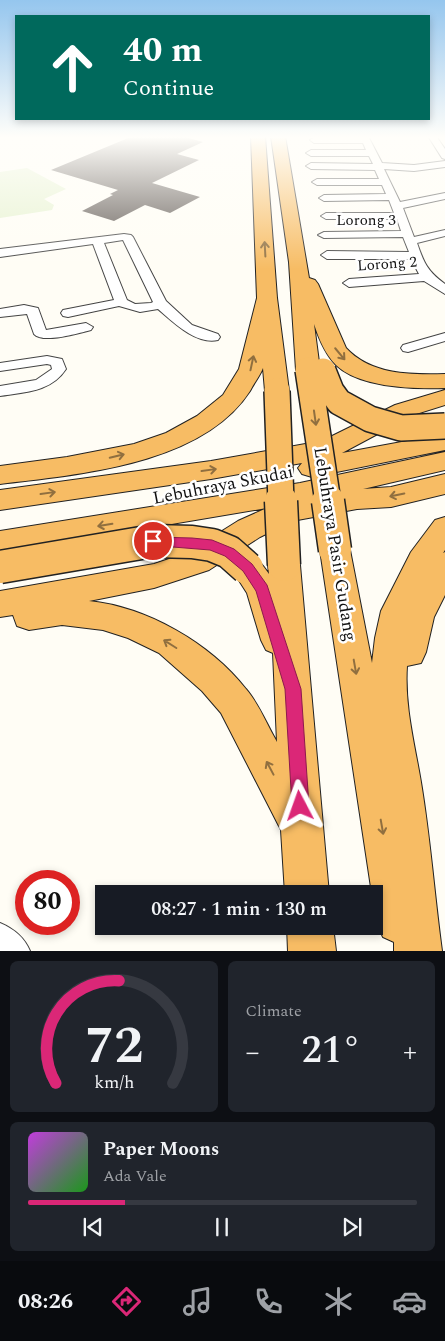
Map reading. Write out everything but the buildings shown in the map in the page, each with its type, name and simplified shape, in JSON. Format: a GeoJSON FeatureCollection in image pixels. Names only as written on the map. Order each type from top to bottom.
{"type":"FeatureCollection","features":[{"type":"Feature","properties":{"kind":"highway"},"geometry":{"type":"LineString","coordinates":[[261,180],[268,298],[277,391],[284,565],[307,885]]}},
{"type":"Feature","properties":{"kind":"highway"},"geometry":{"type":"LineString","coordinates":[[285,180],[316,371],[333,396],[342,405],[371,421],[391,427],[416,429],[445,426]]}},
{"type":"Feature","properties":{"kind":"highway"},"geometry":{"type":"LineString","coordinates":[[298,262],[330,340],[338,354],[353,367],[378,376],[401,380],[445,381]]}},
{"type":"Feature","properties":{"kind":"highway"},"geometry":{"type":"LineString","coordinates":[[0,476],[83,464],[143,450],[179,436],[207,421],[228,405],[251,370],[268,298]]}},
{"type":"Feature","properties":{"kind":"highway","name":"Lebuhraya Pasir Gudang"},"geometry":{"type":"LineString","coordinates":[[316,371],[335,550],[404,897],[404,951]]}},
{"type":"Feature","properties":{"kind":"highway"},"geometry":{"type":"LineString","coordinates":[[0,500],[211,470],[329,449],[404,410],[445,397]]}},
{"type":"Feature","properties":{"kind":"highway"},"geometry":{"type":"LineString","coordinates":[[0,580],[158,560],[194,548],[236,520],[354,452],[423,417],[445,410]]}},
{"type":"Feature","properties":{"kind":"highway","name":"Lebuhraya Skudai"},"geometry":{"type":"LineString","coordinates":[[0,542],[305,481],[445,442]]}},
{"type":"Feature","properties":{"kind":"highway","name":"Lebuhraya Skudai"},"geometry":{"type":"LineString","coordinates":[[0,523],[200,491],[305,481],[445,461]]}},
{"type":"Feature","properties":{"kind":"highway"},"geometry":{"type":"LineString","coordinates":[[0,604],[154,576],[198,562],[249,529],[286,512],[357,500],[391,497],[445,484]]}},
{"type":"Feature","properties":{"kind":"highway"},"geometry":{"type":"LineString","coordinates":[[403,796],[389,706],[392,638],[398,611],[411,581],[426,552],[445,528]]}},
{"type":"Feature","properties":{"kind":"highway"},"geometry":{"type":"LineString","coordinates":[[0,567],[153,541],[192,542],[212,545],[230,552],[247,568],[262,589],[293,689]]}},
{"type":"Feature","properties":{"kind":"highway"},"geometry":{"type":"LineString","coordinates":[[418,951],[404,897],[403,796],[406,674],[410,640],[417,617],[445,564]]}},
{"type":"Feature","properties":{"kind":"highway"},"geometry":{"type":"LineString","coordinates":[[0,620],[62,611],[102,616],[138,626],[171,643],[216,680],[234,701],[302,826]]}},
{"type":"Feature","properties":{"kind":"street"},"geometry":{"type":"LineString","coordinates":[[318,182],[386,182],[420,268],[438,283]]}},
{"type":"Feature","properties":{"kind":"street"},"geometry":{"type":"LineString","coordinates":[[326,216],[397,206],[445,196]]}},
{"type":"Feature","properties":{"kind":"street"},"geometry":{"type":"LineString","coordinates":[[324,198],[397,206]]}},
{"type":"Feature","properties":{"kind":"street","name":"Lorong 3"},"geometry":{"type":"LineString","coordinates":[[324,235],[409,238],[445,233]]}},
{"type":"Feature","properties":{"kind":"street"},"geometry":{"type":"LineString","coordinates":[[0,253],[127,237],[160,304],[187,328],[213,337]]}},
{"type":"Feature","properties":{"kind":"street"},"geometry":{"type":"LineString","coordinates":[[96,240],[121,302],[127,307],[134,309],[160,304]]}},
{"type":"Feature","properties":{"kind":"street"},"geometry":{"type":"LineString","coordinates":[[328,255],[416,256]]}},
{"type":"Feature","properties":{"kind":"street","name":"Lorong 2"},"geometry":{"type":"LineString","coordinates":[[349,283],[438,283]]}},
{"type":"Feature","properties":{"kind":"street"},"geometry":{"type":"LineString","coordinates":[[68,313],[121,302]]}},
{"type":"Feature","properties":{"kind":"street"},"geometry":{"type":"LineString","coordinates":[[0,313],[24,310],[33,311],[41,334],[86,327]]}},
{"type":"Feature","properties":{"kind":"street"},"geometry":{"type":"LineString","coordinates":[[408,348],[445,337]]}},
{"type":"Feature","properties":{"kind":"street"},"geometry":{"type":"LineString","coordinates":[[0,367],[47,360],[57,362],[59,369],[56,375],[46,382],[0,391]]}},
{"type":"Feature","properties":{"kind":"green space"},"geometry":{"type":"Polygon","coordinates":[[[0,180],[50,180],[66,189],[44,199],[54,205],[52,210],[0,218],[0,180]]]}},
{"type":"Feature","properties":{"kind":"route"},"geometry":{"type":"LineString","coordinates":[[153,541],[192,542],[212,545],[230,552],[247,568],[262,589],[293,689],[300,806]]}}]}
